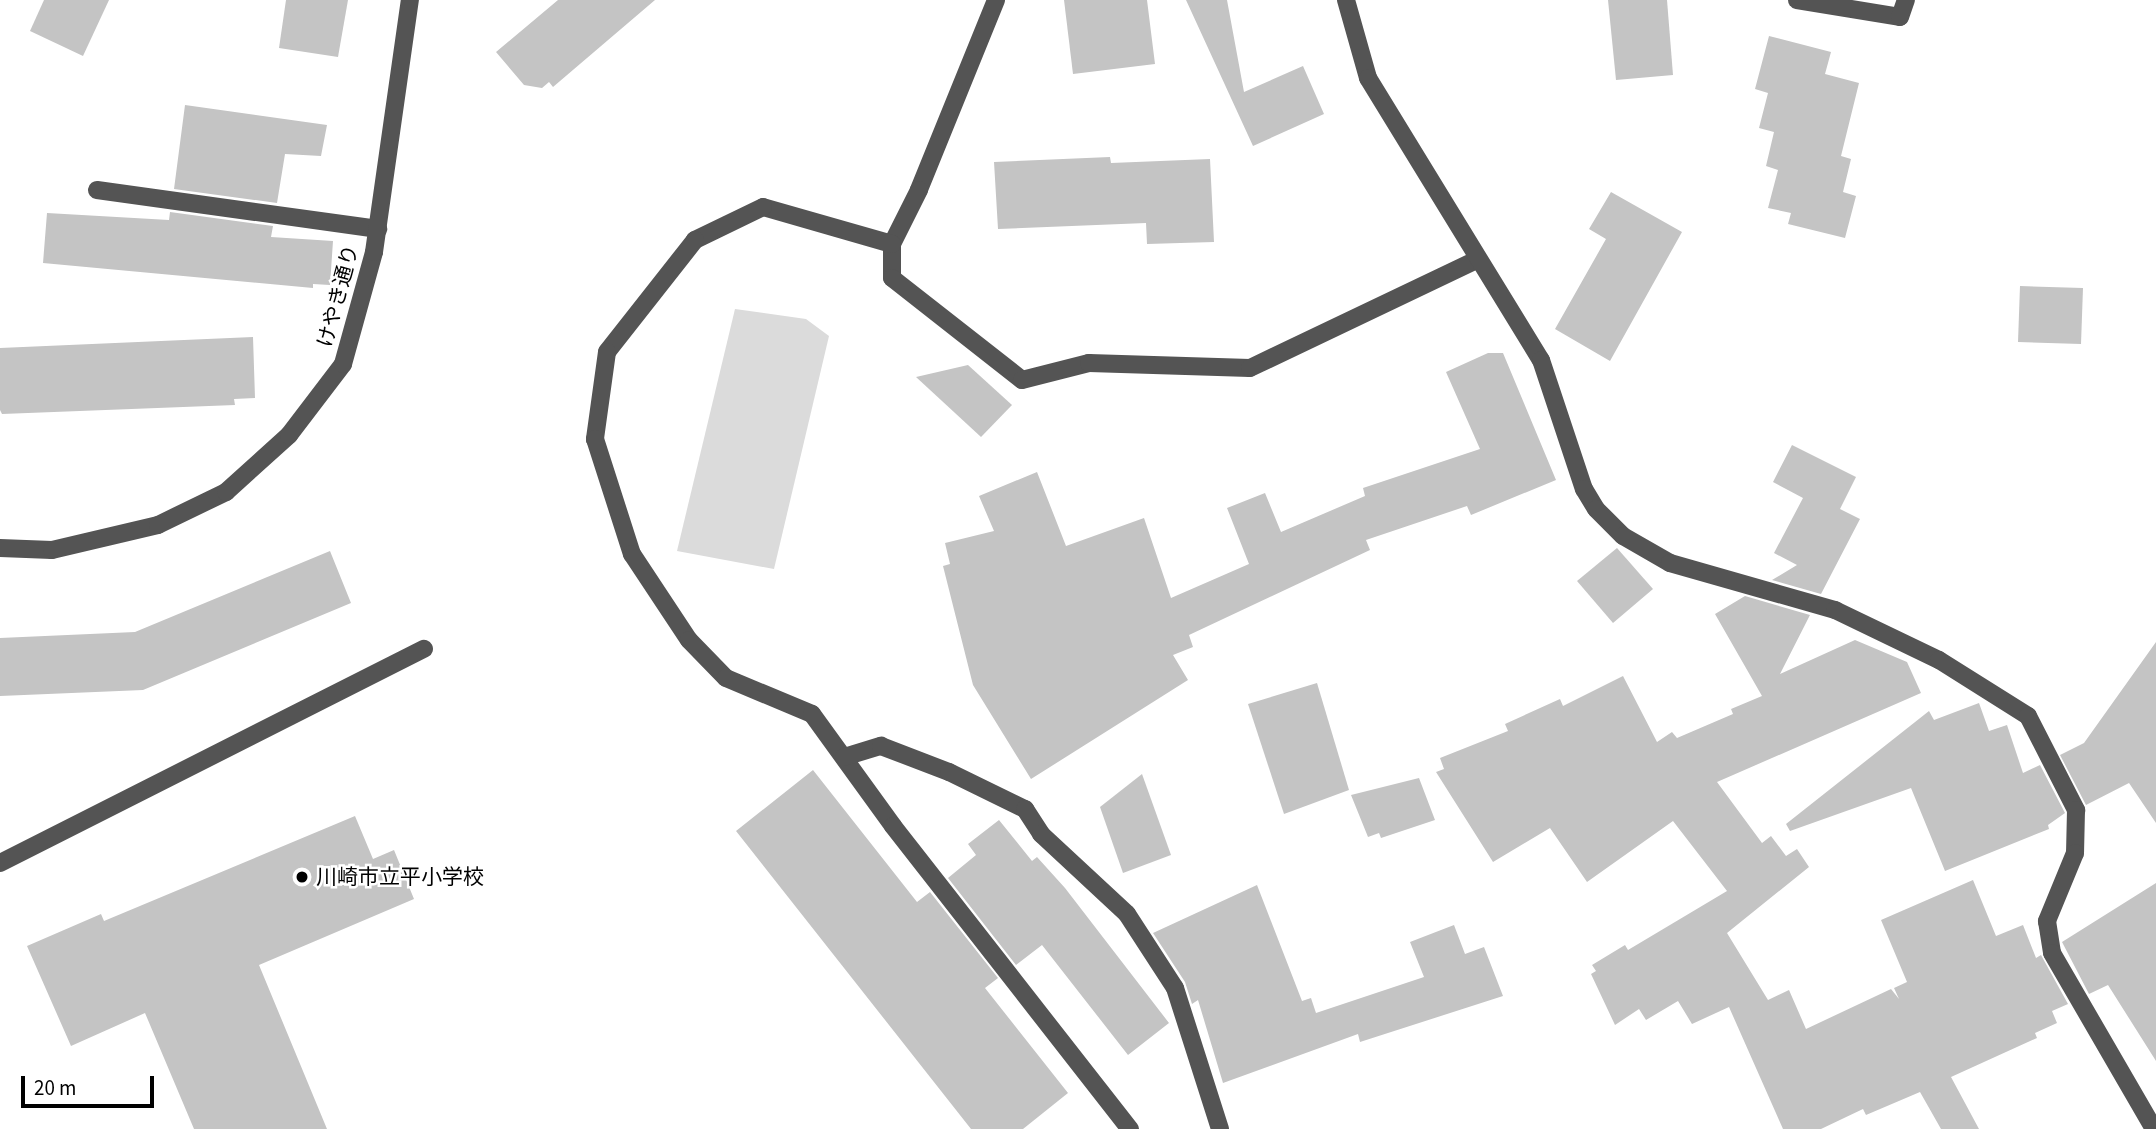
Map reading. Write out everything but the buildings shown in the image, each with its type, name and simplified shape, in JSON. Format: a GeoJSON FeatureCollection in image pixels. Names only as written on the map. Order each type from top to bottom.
{"type":"FeatureCollection","features":[{"type":"Feature","properties":{"kind":"street","name":"けやき通り"},"geometry":{"type":"LineString","coordinates":[[0,548],[52,550],[145,528],[226,492],[289,435],[344,364],[378,229],[410,0]]}},
{"type":"Feature","properties":{"kind":"street"},"geometry":{"type":"LineString","coordinates":[[996,0],[919,190],[892,244],[892,278],[1022,380],[1089,363],[1250,368],[1476,260]]}},
{"type":"Feature","properties":{"kind":"street"},"geometry":{"type":"LineString","coordinates":[[1346,0],[1368,78],[1476,260],[1541,360],[1584,489],[1623,536],[1670,563],[1835,610],[1939,660],[2028,716],[2076,810],[2075,853],[2047,921],[2052,953],[2154,1129]]}},
{"type":"Feature","properties":{"kind":"street"},"geometry":{"type":"LineString","coordinates":[[1797,0],[1900,17],[1906,0]]}},
{"type":"Feature","properties":{"kind":"street"},"geometry":{"type":"LineString","coordinates":[[97,190],[378,229]]}},
{"type":"Feature","properties":{"kind":"street"},"geometry":{"type":"LineString","coordinates":[[892,244],[763,208],[695,240],[607,352],[595,439],[632,554],[689,639],[726,678],[812,714],[1130,1129]]}},
{"type":"Feature","properties":{"kind":"street"},"geometry":{"type":"LineString","coordinates":[[0,863],[424,649]]}},
{"type":"Feature","properties":{"kind":"street"},"geometry":{"type":"LineString","coordinates":[[844,757],[880,746],[949,772],[1026,809],[1041,834],[1127,914],[1175,988],[1220,1129]]}},
{"type":"Feature","properties":{"kind":"shaded area"},"geometry":{"type":"Polygon","coordinates":[[[735,309],[806,319],[829,336],[774,569],[677,551],[735,309]]]}},
{"type":"Feature","properties":{"kind":"place","name":"川崎市立平小学校"},"geometry":{"type":"Point","coordinates":[302,877]}}]}
